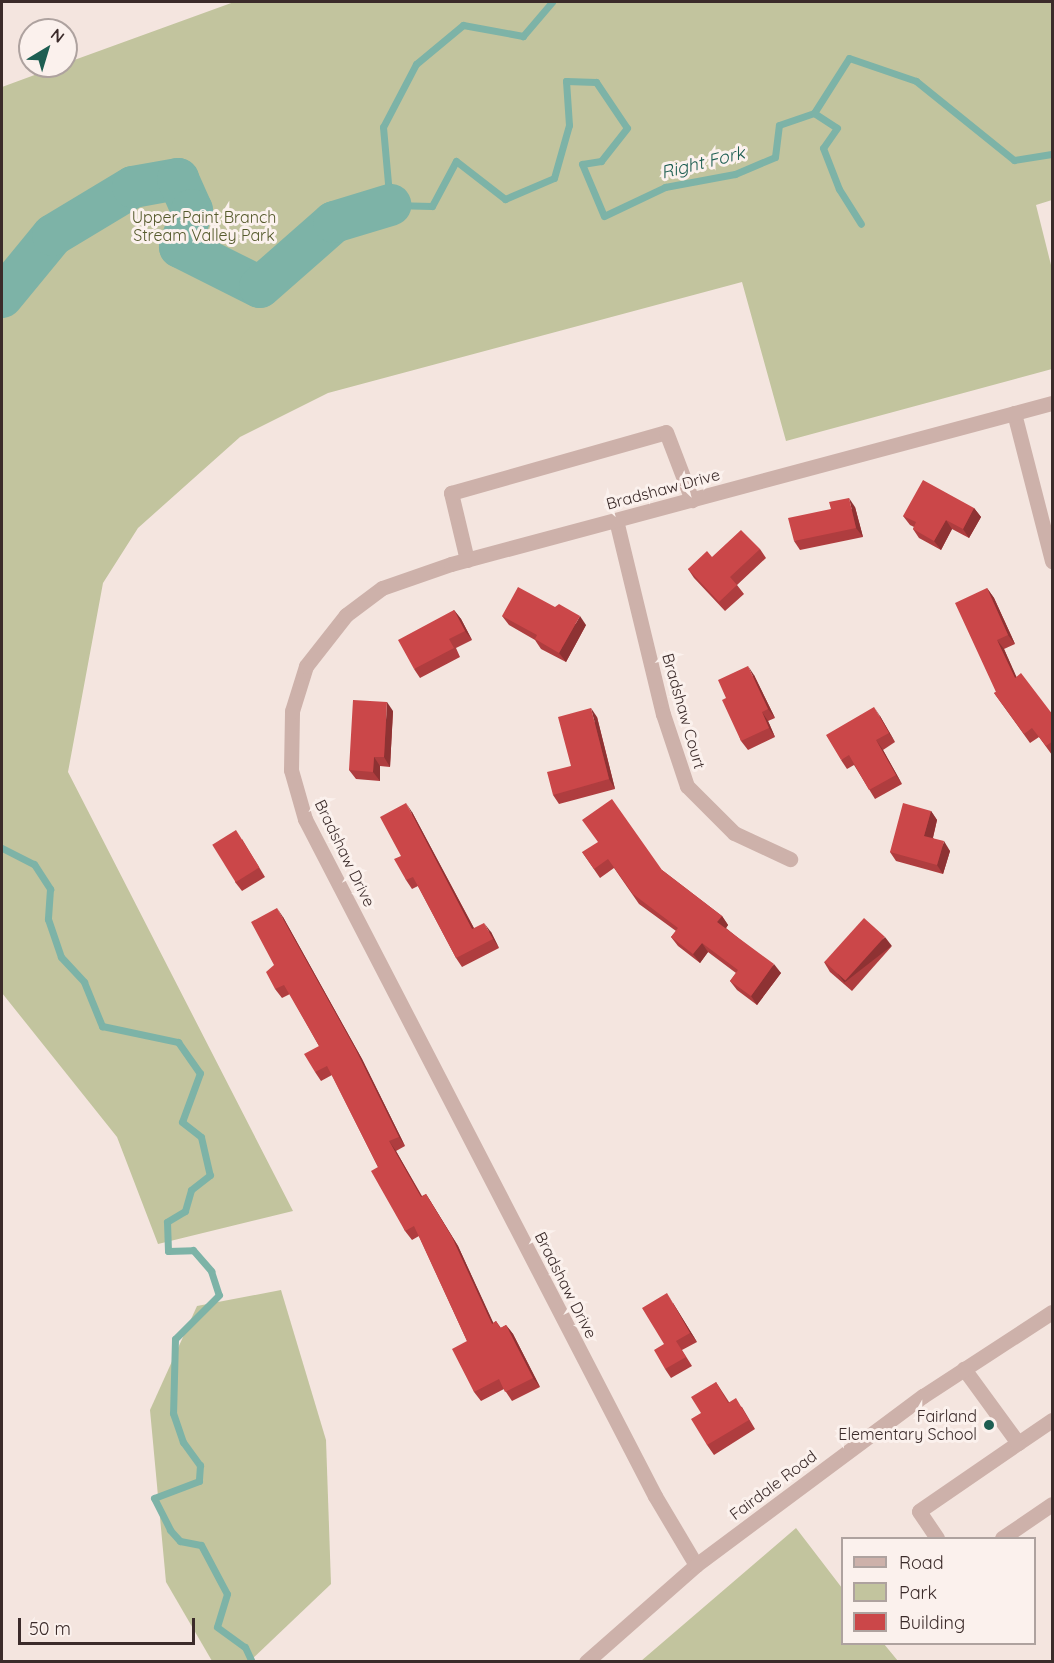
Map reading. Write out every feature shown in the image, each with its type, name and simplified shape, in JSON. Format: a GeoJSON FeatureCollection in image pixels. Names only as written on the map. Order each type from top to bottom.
{"type":"FeatureCollection","features":[{"type":"Feature","properties":{"kind":"street","name":"Bradshaw Drive"},"geometry":{"type":"LineString","coordinates":[[696,1565],[655,1496],[305,819],[291,770],[292,711],[306,666],[346,615],[382,588],[467,560],[1053,403]]}},
{"type":"Feature","properties":{"kind":"street"},"geometry":{"type":"LineString","coordinates":[[1014,414],[1053,561]]}},
{"type":"Feature","properties":{"kind":"street"},"geometry":{"type":"LineString","coordinates":[[467,560],[451,493],[666,432],[692,500]]}},
{"type":"Feature","properties":{"kind":"street","name":"Bradshaw Court"},"geometry":{"type":"LineString","coordinates":[[616,520],[663,714],[687,786],[734,833],[790,860]]}},
{"type":"Feature","properties":{"kind":"street","name":"Fairdale Road"},"geometry":{"type":"LineString","coordinates":[[586,1662],[696,1565],[924,1396],[1053,1312]]}},
{"type":"Feature","properties":{"kind":"street"},"geometry":{"type":"LineString","coordinates":[[964,1369],[1018,1443]]}},
{"type":"Feature","properties":{"kind":"street"},"geometry":{"type":"LineString","coordinates":[[936,1537],[919,1511],[1053,1420]]}},
{"type":"Feature","properties":{"kind":"street"},"geometry":{"type":"LineString","coordinates":[[1005,1537],[1053,1504]]}},
{"type":"Feature","properties":{"kind":"green space","name":"Upper Paint Branch Stream Valley Park"},"geometry":{"type":"Polygon","coordinates":[[[234,2],[1052,2],[1052,200],[1036,205],[1052,269],[1052,369],[786,441],[742,282],[328,393],[240,437],[138,528],[103,583],[68,772],[293,1211],[158,1244],[117,1137],[2,993],[2,87],[26,78],[78,78],[78,59],[234,2]]]}},
{"type":"Feature","properties":{"kind":"green space"},"geometry":{"type":"Polygon","coordinates":[[[281,1290],[326,1440],[331,1584],[250,1661],[212,1661],[166,1582],[150,1410],[197,1306],[281,1290]]]}},
{"type":"Feature","properties":{"kind":"green space"},"geometry":{"type":"Polygon","coordinates":[[[796,1528],[841,1587],[841,1645],[885,1645],[898,1661],[641,1661],[796,1528]]]}},
{"type":"Feature","properties":{"kind":"building"},"geometry":{"type":"Polygon","coordinates":[[[923,480],[974,508],[963,529],[946,520],[934,541],[913,529],[916,522],[903,516],[923,480]]]}},
{"type":"Feature","properties":{"kind":"building"},"geometry":{"type":"Polygon","coordinates":[[[849,498],[856,528],[794,541],[788,518],[831,509],[829,502],[849,498]]]}},
{"type":"Feature","properties":{"kind":"building"},"geometry":{"type":"Polygon","coordinates":[[[741,530],[760,549],[730,577],[737,585],[719,602],[688,569],[707,551],[712,557],[741,530]]]}},
{"type":"Feature","properties":{"kind":"building"},"geometry":{"type":"Polygon","coordinates":[[[518,587],[555,607],[559,604],[580,616],[559,653],[535,639],[537,635],[502,616],[518,587]]]}},
{"type":"Feature","properties":{"kind":"building"},"geometry":{"type":"Polygon","coordinates":[[[987,588],[1008,635],[997,640],[1015,678],[1021,673],[1053,715],[1053,741],[1046,746],[1032,728],[1024,734],[994,693],[996,692],[955,603],[987,588]]]}},
{"type":"Feature","properties":{"kind":"building"},"geometry":{"type":"Polygon","coordinates":[[[454,610],[465,631],[449,639],[454,648],[414,669],[398,640],[454,610]]]}},
{"type":"Feature","properties":{"kind":"building"},"geometry":{"type":"Polygon","coordinates":[[[748,666],[768,709],[762,712],[769,728],[741,741],[722,700],[726,698],[718,680],[748,666]]]}},
{"type":"Feature","properties":{"kind":"building"},"geometry":{"type":"Polygon","coordinates":[[[353,700],[387,702],[384,757],[374,757],[373,772],[349,770],[353,700]]]}},
{"type":"Feature","properties":{"kind":"building"},"geometry":{"type":"Polygon","coordinates":[[[874,707],[889,733],[876,740],[896,775],[869,790],[849,755],[841,760],[826,735],[874,707]]]}},
{"type":"Feature","properties":{"kind":"building"},"geometry":{"type":"Polygon","coordinates":[[[591,708],[609,779],[553,795],[547,772],[571,766],[558,717],[591,708]]]}},
{"type":"Feature","properties":{"kind":"building"},"geometry":{"type":"Polygon","coordinates":[[[612,799],[662,870],[722,916],[717,922],[774,964],[751,996],[730,981],[738,970],[702,943],[693,954],[671,937],[678,928],[633,894],[608,859],[594,869],[582,852],[598,842],[582,820],[612,799]]]}},
{"type":"Feature","properties":{"kind":"building"},"geometry":{"type":"Polygon","coordinates":[[[406,803],[472,929],[484,923],[493,939],[456,958],[413,877],[406,880],[394,859],[401,856],[380,817],[406,803]]]}},
{"type":"Feature","properties":{"kind":"building"},"geometry":{"type":"Polygon","coordinates":[[[903,803],[931,811],[924,836],[944,841],[937,865],[890,852],[903,803]]]}},
{"type":"Feature","properties":{"kind":"building"},"geometry":{"type":"Polygon","coordinates":[[[236,830],[259,867],[236,882],[212,845],[236,830]]]}},
{"type":"Feature","properties":{"kind":"building"},"geometry":{"type":"Polygon","coordinates":[[[277,908],[356,1050],[399,1137],[389,1141],[421,1197],[426,1194],[452,1237],[492,1324],[496,1321],[500,1328],[506,1325],[533,1378],[505,1392],[499,1379],[474,1392],[452,1349],[467,1341],[414,1226],[405,1231],[371,1171],[378,1167],[327,1066],[315,1072],[304,1054],[319,1046],[284,985],[275,989],[266,972],[274,965],[251,922],[277,908]]]}},
{"type":"Feature","properties":{"kind":"building"},"geometry":{"type":"Polygon","coordinates":[[[864,918],[885,937],[845,981],[825,962],[864,918]]]}},
{"type":"Feature","properties":{"kind":"building"},"geometry":{"type":"Polygon","coordinates":[[[667,1293],[690,1333],[676,1341],[686,1357],[665,1369],[654,1350],[664,1344],[642,1308],[667,1293]]]}},
{"type":"Feature","properties":{"kind":"building"},"geometry":{"type":"Polygon","coordinates":[[[716,1382],[728,1403],[736,1398],[749,1420],[707,1445],[691,1419],[701,1413],[691,1397],[716,1382]]]}},
{"type":"Feature","properties":{"kind":"waterway","name":"Right Fork"},"geometry":{"type":"LineString","coordinates":[[552,2],[523,36],[463,25],[416,64],[383,127],[390,205],[432,206],[456,161],[505,199],[554,178],[569,125],[566,81],[596,82],[627,128],[601,161],[582,164],[604,216],[665,187],[735,174],[775,157],[779,125],[814,113],[849,58],[916,81],[1014,160],[1052,154]]}},
{"type":"Feature","properties":{"kind":"waterway"},"geometry":{"type":"LineString","coordinates":[[814,113],[837,128],[823,148],[839,189],[861,224]]}},
{"type":"Feature","properties":{"kind":"waterway"},"geometry":{"type":"LineString","coordinates":[[2,297],[53,235],[133,187],[178,179],[192,210],[180,247],[260,287],[334,222],[390,205]]}},
{"type":"Feature","properties":{"kind":"waterway"},"geometry":{"type":"LineString","coordinates":[[2,848],[34,864],[50,889],[48,919],[61,957],[84,982],[102,1026],[178,1042],[200,1073],[182,1122],[201,1137],[210,1175],[191,1190],[185,1211],[167,1222],[168,1251],[193,1250],[211,1271],[219,1295],[175,1339],[173,1413],[183,1442],[200,1465],[199,1481],[154,1498],[170,1530],[180,1541],[201,1545],[227,1594],[217,1627],[245,1647],[252,1662]]}},
{"type":"Feature","properties":{"kind":"place","name":"Fairland Elementary School"},"geometry":{"type":"Point","coordinates":[989,1425]}}]}
